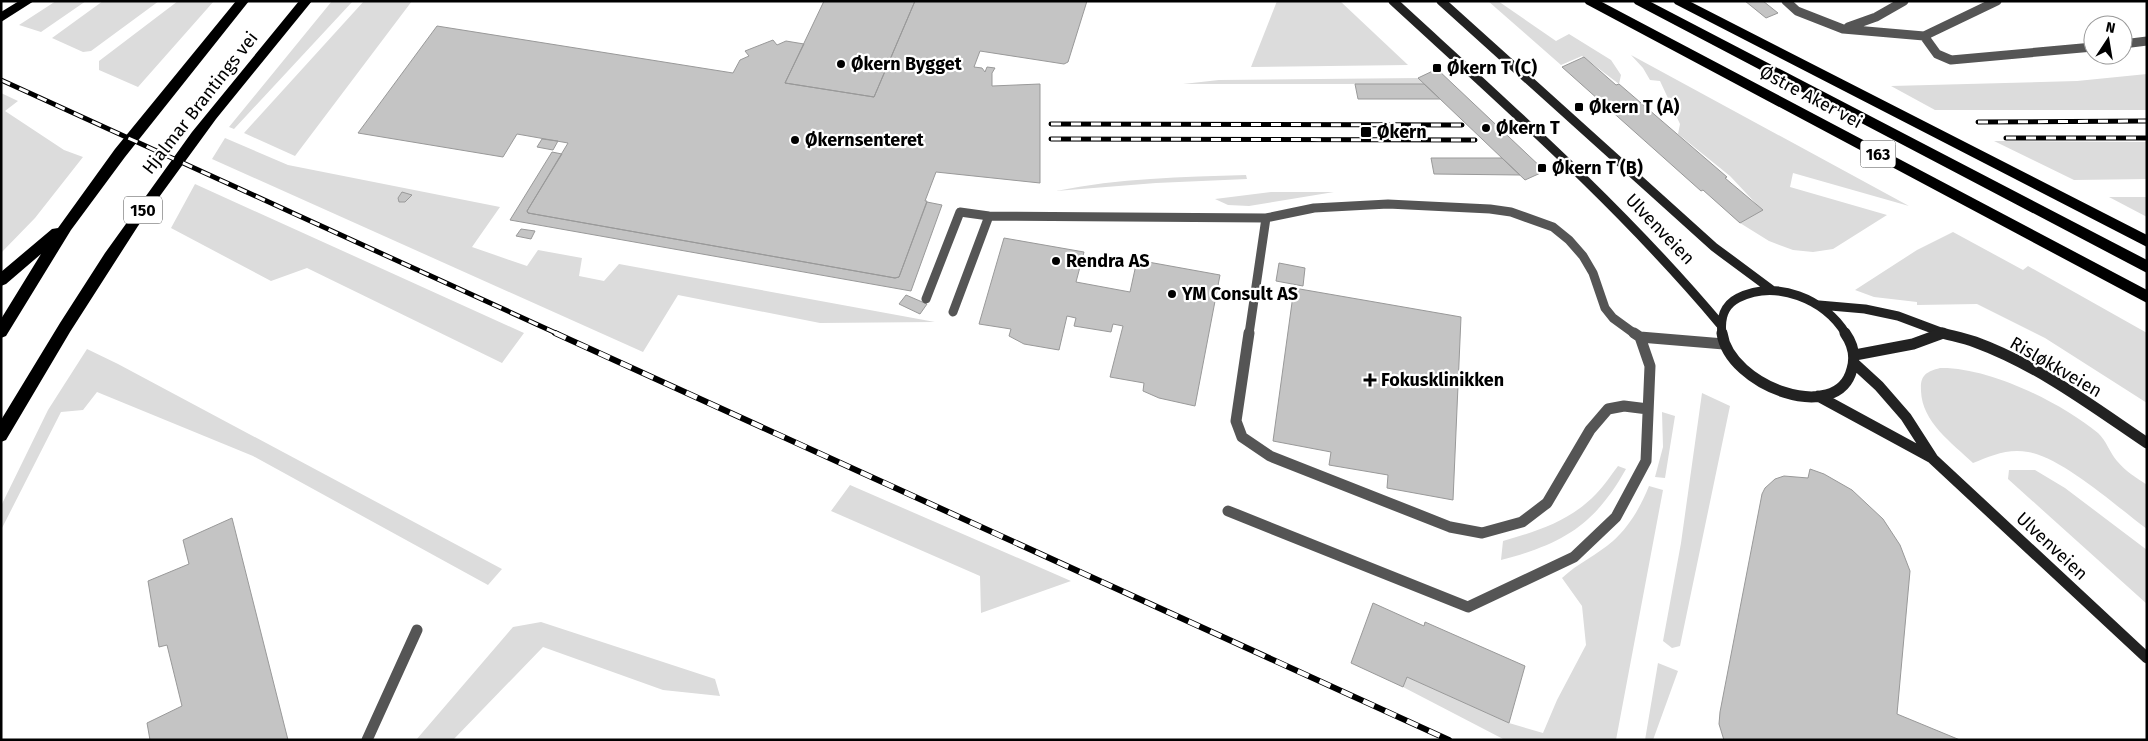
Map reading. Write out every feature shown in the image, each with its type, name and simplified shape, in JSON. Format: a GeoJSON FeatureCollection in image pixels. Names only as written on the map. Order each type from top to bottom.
{"type":"FeatureCollection","features":[{"type":"Feature","properties":{"kind":"highway"},"geometry":{"type":"LineString","coordinates":[[1,18],[28,1]]}},
{"type":"Feature","properties":{"kind":"highway","name":"Hjalmar Brantings vei"},"geometry":{"type":"LineString","coordinates":[[1,332],[66,226],[131,138],[243,1]]}},
{"type":"Feature","properties":{"kind":"highway","name":"Hjalmar Brantings vei"},"geometry":{"type":"LineString","coordinates":[[1,434],[45,359],[181,156],[229,94],[306,1]]}},
{"type":"Feature","properties":{"kind":"highway","name":"Østre Aker vei"},"geometry":{"type":"LineString","coordinates":[[1590,1],[2143,296]]}},
{"type":"Feature","properties":{"kind":"highway","name":"Østre Aker vei"},"geometry":{"type":"LineString","coordinates":[[1639,1],[2147,267]]}},
{"type":"Feature","properties":{"kind":"highway","name":"163"},"geometry":{"type":"LineString","coordinates":[[1679,1],[2147,242]]}},
{"type":"Feature","properties":{"kind":"highway"},"geometry":{"type":"LineString","coordinates":[[1,280],[66,226]]}},
{"type":"Feature","properties":{"kind":"main road","name":"Ulvenveien"},"geometry":{"type":"LineString","coordinates":[[1393,1],[1578,173],[1663,256],[1720,324],[1724,344],[1732,359],[1745,372],[1762,384],[1780,392],[1800,396],[1818,396],[1835,391],[1847,381],[1855,359]]}},
{"type":"Feature","properties":{"kind":"main road","name":"Ulvenveien"},"geometry":{"type":"LineString","coordinates":[[1441,1],[1714,247],[1772,290]]}},
{"type":"Feature","properties":{"kind":"main road","name":"Ulvenveien"},"geometry":{"type":"LineString","coordinates":[[1720,324],[1724,312],[1734,299],[1751,292],[1772,290],[1788,292],[1818,305],[1844,328],[1851,342],[1855,359],[1906,417],[1933,459]]}},
{"type":"Feature","properties":{"kind":"main road","name":"Risløkkveien"},"geometry":{"type":"LineString","coordinates":[[1818,305],[1865,309],[1898,316],[1943,333],[1974,342],[2035,370],[2064,386],[2147,443]]}},
{"type":"Feature","properties":{"kind":"main road"},"geometry":{"type":"LineString","coordinates":[[1855,359],[1913,344],[1943,333]]}},
{"type":"Feature","properties":{"kind":"main road","name":"Ulvenveien"},"geometry":{"type":"LineString","coordinates":[[1818,396],[1933,459],[2147,658]]}},
{"type":"Feature","properties":{"kind":"street"},"geometry":{"type":"LineString","coordinates":[[1786,1],[1796,11],[1843,29],[1924,36],[1997,1]]}},
{"type":"Feature","properties":{"kind":"street"},"geometry":{"type":"LineString","coordinates":[[1843,29],[1876,17],[1904,1]]}},
{"type":"Feature","properties":{"kind":"street"},"geometry":{"type":"LineString","coordinates":[[1924,36],[1937,54],[1951,60],[2083,48]]}},
{"type":"Feature","properties":{"kind":"street"},"geometry":{"type":"LineString","coordinates":[[2133,43],[2147,41]]}},
{"type":"Feature","properties":{"kind":"street"},"geometry":{"type":"LineString","coordinates":[[926,299],[960,212],[989,216],[1266,218],[1314,208],[1348,205],[1388,204],[1490,209],[1532,218],[1553,228],[1569,240],[1583,256],[1593,273],[1605,308],[1613,318],[1640,337],[1724,344]]}},
{"type":"Feature","properties":{"kind":"street"},"geometry":{"type":"LineString","coordinates":[[953,312],[989,216]]}},
{"type":"Feature","properties":{"kind":"street"},"geometry":{"type":"LineString","coordinates":[[1266,218],[1236,421],[1242,437],[1270,456],[1450,527],[1482,533],[1522,522],[1547,504],[1590,430],[1608,409],[1624,406],[1648,408]]}},
{"type":"Feature","properties":{"kind":"street"},"geometry":{"type":"LineString","coordinates":[[1228,511],[1468,607],[1574,557],[1616,517],[1646,461],[1650,366],[1640,337]]}},
{"type":"Feature","properties":{"kind":"street"},"geometry":{"type":"LineString","coordinates":[[367,740],[417,630]]}},
{"type":"Feature","properties":{"kind":"shaded area"},"geometry":{"type":"Polygon","coordinates":[[[56,1],[86,1],[41,32],[19,25],[56,1]]]}},
{"type":"Feature","properties":{"kind":"shaded area"},"geometry":{"type":"Polygon","coordinates":[[[103,1],[159,1],[91,51],[83,52],[52,38],[103,1]]]}},
{"type":"Feature","properties":{"kind":"shaded area"},"geometry":{"type":"Polygon","coordinates":[[[178,1],[214,1],[138,87],[99,70],[99,61],[178,1]]]}},
{"type":"Feature","properties":{"kind":"shaded area"},"geometry":{"type":"Polygon","coordinates":[[[332,1],[353,1],[234,129],[229,127],[332,1]]]}},
{"type":"Feature","properties":{"kind":"shaded area"},"geometry":{"type":"Polygon","coordinates":[[[364,1],[412,1],[295,156],[244,133],[364,1]]]}},
{"type":"Feature","properties":{"kind":"shaded area"},"geometry":{"type":"Polygon","coordinates":[[[1277,1],[1340,1],[1408,65],[1251,67],[1277,1]]]}},
{"type":"Feature","properties":{"kind":"shaded area"},"geometry":{"type":"Polygon","coordinates":[[[1488,1],[1498,1],[1556,41],[1569,34],[1611,60],[1621,75],[1619,84],[1582,56],[1561,65],[1488,1]]]}},
{"type":"Feature","properties":{"kind":"shaded area"},"geometry":{"type":"Polygon","coordinates":[[[1631,55],[1909,206],[1793,173],[1790,187],[1887,215],[1833,249],[1813,252],[1793,250],[1769,241],[1740,223],[1762,210],[1730,176],[1678,134],[1680,124],[1660,81],[1650,80],[1643,68],[1631,55]]]}},
{"type":"Feature","properties":{"kind":"shaded area"},"geometry":{"type":"Polygon","coordinates":[[[2147,74],[2147,110],[1935,110],[1891,86],[2077,81],[2147,74]]]}},
{"type":"Feature","properties":{"kind":"shaded area"},"geometry":{"type":"Polygon","coordinates":[[[1418,78],[1424,84],[1183,84],[1219,80],[1418,78]]]}},
{"type":"Feature","properties":{"kind":"shaded area"},"geometry":{"type":"Polygon","coordinates":[[[1,93],[18,101],[5,111],[64,150],[83,157],[35,218],[1,253],[1,93]]]}},
{"type":"Feature","properties":{"kind":"shaded area"},"geometry":{"type":"Polygon","coordinates":[[[225,138],[288,165],[500,207],[472,247],[527,266],[538,250],[582,258],[579,276],[604,281],[619,264],[935,322],[820,323],[678,295],[643,352],[212,159],[225,138]]]}},
{"type":"Feature","properties":{"kind":"shaded area"},"geometry":{"type":"Polygon","coordinates":[[[1994,141],[2147,142],[2147,179],[2074,180],[1994,141]]]}},
{"type":"Feature","properties":{"kind":"shaded area"},"geometry":{"type":"Polygon","coordinates":[[[1246,175],[1247,179],[1156,183],[1056,191],[1103,183],[1246,175]]]}},
{"type":"Feature","properties":{"kind":"shaded area"},"geometry":{"type":"Polygon","coordinates":[[[195,184],[524,333],[502,363],[307,268],[271,281],[171,228],[195,184]]]}},
{"type":"Feature","properties":{"kind":"shaded area"},"geometry":{"type":"Polygon","coordinates":[[[1271,192],[1334,192],[1249,206],[1228,205],[1215,199],[1271,192]]]}},
{"type":"Feature","properties":{"kind":"shaded area"},"geometry":{"type":"Polygon","coordinates":[[[2109,197],[2147,197],[2147,217],[2109,197]]]}},
{"type":"Feature","properties":{"kind":"shaded area"},"geometry":{"type":"Polygon","coordinates":[[[1953,232],[2023,270],[2028,266],[2147,333],[2147,403],[2045,338],[1977,304],[1917,305],[1917,302],[1874,297],[1855,290],[1917,250],[1953,232]]]}},
{"type":"Feature","properties":{"kind":"shaded area"},"geometry":{"type":"Polygon","coordinates":[[[87,349],[502,569],[488,585],[253,456],[97,392],[83,410],[61,412],[1,530],[1,506],[48,410],[87,349]]]}},
{"type":"Feature","properties":{"kind":"shaded area"},"geometry":{"type":"Polygon","coordinates":[[[1940,368],[1980,373],[2023,388],[2064,410],[2098,433],[2120,465],[2147,485],[2147,529],[2073,473],[2042,456],[2028,452],[2013,451],[1999,453],[1973,463],[1939,431],[1927,413],[1923,402],[1921,386],[1923,378],[1931,371],[1940,368]]]}},
{"type":"Feature","properties":{"kind":"shaded area"},"geometry":{"type":"Polygon","coordinates":[[[1702,393],[1730,406],[1680,646],[1672,648],[1663,641],[1681,543],[1702,393]]]}},
{"type":"Feature","properties":{"kind":"shaded area"},"geometry":{"type":"Polygon","coordinates":[[[1662,412],[1675,416],[1665,478],[1655,477],[1663,447],[1662,412]]]}},
{"type":"Feature","properties":{"kind":"shaded area"},"geometry":{"type":"Polygon","coordinates":[[[1618,466],[1626,469],[1602,505],[1588,519],[1559,539],[1523,554],[1501,560],[1503,541],[1553,524],[1575,511],[1599,491],[1618,466]]]}},
{"type":"Feature","properties":{"kind":"shaded area"},"geometry":{"type":"Polygon","coordinates":[[[2009,470],[2035,470],[2065,488],[2147,550],[2147,604],[2008,479],[2009,470]]]}},
{"type":"Feature","properties":{"kind":"shaded area"},"geometry":{"type":"Polygon","coordinates":[[[850,485],[1071,581],[981,613],[980,576],[831,511],[850,485]]]}},
{"type":"Feature","properties":{"kind":"shaded area"},"geometry":{"type":"Polygon","coordinates":[[[1649,486],[1663,490],[1616,740],[1505,740],[1403,687],[1407,677],[1509,723],[1543,733],[1557,700],[1586,645],[1582,606],[1562,578],[1607,546],[1619,535],[1634,516],[1649,486]]]}},
{"type":"Feature","properties":{"kind":"shaded area"},"geometry":{"type":"Polygon","coordinates":[[[541,622],[715,679],[720,696],[663,690],[543,647],[453,740],[416,740],[513,627],[541,622]]]}},
{"type":"Feature","properties":{"kind":"shaded area"},"geometry":{"type":"Polygon","coordinates":[[[1658,663],[1678,671],[1653,740],[1645,740],[1658,663]]]}},
{"type":"Feature","properties":{"kind":"building","name":"Økern Bygget"},"geometry":{"type":"Polygon","coordinates":[[[824,1],[915,1],[874,97],[785,83],[824,1]]]}},
{"type":"Feature","properties":{"kind":"building","name":"Økernsenteret"},"geometry":{"type":"Polygon","coordinates":[[[915,1],[1087,1],[1068,62],[1064,64],[980,51],[974,67],[982,68],[985,72],[987,67],[995,68],[992,73],[992,86],[1040,84],[1040,183],[936,172],[899,277],[895,278],[528,213],[527,211],[568,143],[517,134],[503,157],[358,133],[437,26],[733,73],[740,60],[749,56],[745,51],[773,40],[777,45],[786,41],[804,44],[785,83],[874,97],[915,1]]]}},
{"type":"Feature","properties":{"kind":"building"},"geometry":{"type":"Polygon","coordinates":[[[1745,1],[1763,1],[1778,13],[1766,18],[1745,1]]]}},
{"type":"Feature","properties":{"kind":"building"},"geometry":{"type":"Polygon","coordinates":[[[1584,57],[1616,85],[1619,84],[1763,210],[1740,223],[1703,190],[1701,191],[1562,67],[1584,57]]]}},
{"type":"Feature","properties":{"kind":"building","name":"Økern T"},"geometry":{"type":"Polygon","coordinates":[[[1437,69],[1545,171],[1525,180],[1418,78],[1437,69]]]}},
{"type":"Feature","properties":{"kind":"building"},"geometry":{"type":"Polygon","coordinates":[[[1355,84],[1424,84],[1440,99],[1358,99],[1355,84]]]}},
{"type":"Feature","properties":{"kind":"building"},"geometry":{"type":"Polygon","coordinates":[[[542,139],[558,141],[553,150],[537,147],[542,139]]]}},
{"type":"Feature","properties":{"kind":"building"},"geometry":{"type":"Polygon","coordinates":[[[552,152],[562,154],[527,211],[528,213],[895,278],[899,277],[927,202],[942,205],[911,291],[510,220],[552,152]]]}},
{"type":"Feature","properties":{"kind":"building"},"geometry":{"type":"Polygon","coordinates":[[[1431,158],[1502,158],[1520,175],[1434,174],[1431,158]]]}},
{"type":"Feature","properties":{"kind":"building"},"geometry":{"type":"Polygon","coordinates":[[[402,192],[412,195],[405,202],[399,202],[398,198],[402,192]]]}},
{"type":"Feature","properties":{"kind":"building"},"geometry":{"type":"Polygon","coordinates":[[[521,229],[535,231],[531,239],[516,236],[521,229]]]}},
{"type":"Feature","properties":{"kind":"building"},"geometry":{"type":"Polygon","coordinates":[[[1004,238],[1084,252],[1076,282],[1130,292],[1137,260],[1220,275],[1195,406],[1159,398],[1143,391],[1144,383],[1110,377],[1123,326],[1113,324],[1111,332],[1074,326],[1076,318],[1067,316],[1059,350],[1024,344],[1009,336],[1011,329],[979,324],[1004,238]]]}},
{"type":"Feature","properties":{"kind":"building"},"geometry":{"type":"Polygon","coordinates":[[[1279,263],[1305,268],[1303,286],[1276,281],[1279,263]]]}},
{"type":"Feature","properties":{"kind":"building","name":"Fokusklinikken"},"geometry":{"type":"Polygon","coordinates":[[[1294,288],[1461,317],[1453,500],[1387,488],[1388,475],[1329,465],[1331,452],[1273,441],[1294,288]]]}},
{"type":"Feature","properties":{"kind":"building"},"geometry":{"type":"Polygon","coordinates":[[[906,295],[927,304],[920,314],[899,304],[906,295]]]}},
{"type":"Feature","properties":{"kind":"building"},"geometry":{"type":"Polygon","coordinates":[[[1810,469],[1824,474],[1852,490],[1883,519],[1900,545],[1910,571],[1897,714],[1960,740],[1724,740],[1719,724],[1720,712],[1762,494],[1765,488],[1775,479],[1784,476],[1808,478],[1810,469]]]}},
{"type":"Feature","properties":{"kind":"building"},"geometry":{"type":"Polygon","coordinates":[[[232,518],[288,740],[150,740],[147,723],[182,706],[167,645],[159,647],[148,581],[189,564],[183,540],[232,518]]]}},
{"type":"Feature","properties":{"kind":"building"},"geometry":{"type":"Polygon","coordinates":[[[1373,603],[1424,626],[1425,622],[1525,666],[1509,723],[1407,677],[1403,687],[1351,663],[1373,603]]]}},
{"type":"Feature","properties":{"kind":"railway"},"geometry":{"type":"LineString","coordinates":[[1,80],[558,334]]}},
{"type":"Feature","properties":{"kind":"railway"},"geometry":{"type":"LineString","coordinates":[[1978,122],[2147,121]]}},
{"type":"Feature","properties":{"kind":"railway"},"geometry":{"type":"LineString","coordinates":[[1051,124],[1462,125]]}},
{"type":"Feature","properties":{"kind":"railway"},"geometry":{"type":"LineString","coordinates":[[2006,138],[2147,138]]}},
{"type":"Feature","properties":{"kind":"railway"},"geometry":{"type":"LineString","coordinates":[[1051,139],[1475,140]]}},
{"type":"Feature","properties":{"kind":"railway"},"geometry":{"type":"LineString","coordinates":[[555,333],[1449,740]]}},
{"type":"Feature","properties":{"kind":"place","name":"Økern Bygget"},"geometry":{"type":"Point","coordinates":[841,64]}},
{"type":"Feature","properties":{"kind":"place","name":"Økern T (C)"},"geometry":{"type":"Point","coordinates":[1437,68]}},
{"type":"Feature","properties":{"kind":"place","name":"Økern T (A)"},"geometry":{"type":"Point","coordinates":[1579,107]}},
{"type":"Feature","properties":{"kind":"place","name":"Økern T"},"geometry":{"type":"Point","coordinates":[1486,128]}},
{"type":"Feature","properties":{"kind":"place","name":"Økern"},"geometry":{"type":"Point","coordinates":[1366,132]}},
{"type":"Feature","properties":{"kind":"place","name":"Økernsenteret"},"geometry":{"type":"Point","coordinates":[795,140]}},
{"type":"Feature","properties":{"kind":"place","name":"Økern T (B)"},"geometry":{"type":"Point","coordinates":[1542,168]}},
{"type":"Feature","properties":{"kind":"place","name":"Rendra AS"},"geometry":{"type":"Point","coordinates":[1056,261]}},
{"type":"Feature","properties":{"kind":"place","name":"YM Consult AS"},"geometry":{"type":"Point","coordinates":[1172,294]}},
{"type":"Feature","properties":{"kind":"place","name":"Fokusklinikken"},"geometry":{"type":"Point","coordinates":[1370,380]}}]}
